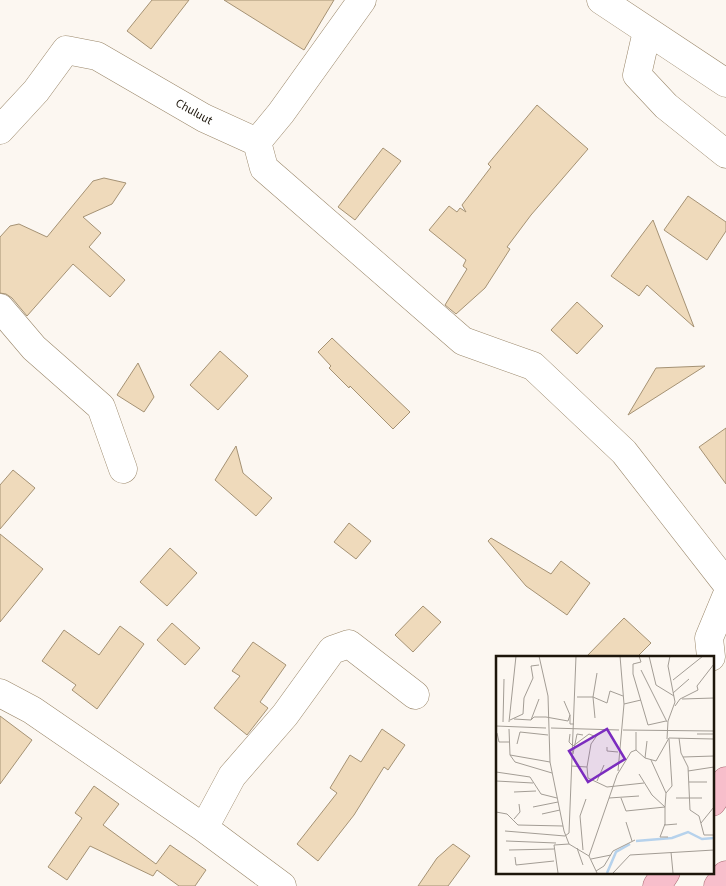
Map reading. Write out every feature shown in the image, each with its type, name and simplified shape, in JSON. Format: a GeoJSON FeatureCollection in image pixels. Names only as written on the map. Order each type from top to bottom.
{"type":"FeatureCollection","features":[{"type":"Feature","properties":{"kind":"main road"},"geometry":{"type":"LineString","coordinates":[[714,799],[726,781]]}},
{"type":"Feature","properties":{"kind":"main road"},"geometry":{"type":"LineString","coordinates":[[658,886],[665,874]]}},
{"type":"Feature","properties":{"kind":"main road"},"geometry":{"type":"LineString","coordinates":[[718,886],[726,875]]}},
{"type":"Feature","properties":{"kind":"street"},"geometry":{"type":"LineString","coordinates":[[362,0],[282,113],[257,142],[264,168],[463,342],[532,366],[540,372],[624,452],[726,583]]}},
{"type":"Feature","properties":{"kind":"street"},"geometry":{"type":"LineString","coordinates":[[601,0],[726,83]]}},
{"type":"Feature","properties":{"kind":"street"},"geometry":{"type":"LineString","coordinates":[[647,31],[637,75],[666,106],[726,154]]}},
{"type":"Feature","properties":{"kind":"street","name":"Chuluut"},"geometry":{"type":"LineString","coordinates":[[0,130],[36,91],[66,50],[97,56],[204,118],[257,142]]}},
{"type":"Feature","properties":{"kind":"street"},"geometry":{"type":"LineString","coordinates":[[0,308],[34,348],[101,407],[123,469]]}},
{"type":"Feature","properties":{"kind":"street"},"geometry":{"type":"LineString","coordinates":[[716,663],[709,638],[726,597]]}},
{"type":"Feature","properties":{"kind":"street"},"geometry":{"type":"LineString","coordinates":[[204,828],[232,776],[285,715],[332,650],[348,644],[415,695]]}},
{"type":"Feature","properties":{"kind":"street"},"geometry":{"type":"LineString","coordinates":[[0,694],[32,710],[204,828],[282,886]]}},
{"type":"Feature","properties":{"kind":"building"},"geometry":{"type":"Polygon","coordinates":[[[152,0],[189,0],[151,49],[127,31],[152,0]]]}},
{"type":"Feature","properties":{"kind":"building"},"geometry":{"type":"Polygon","coordinates":[[[224,0],[334,0],[304,50],[224,0]]]}},
{"type":"Feature","properties":{"kind":"building"},"geometry":{"type":"Polygon","coordinates":[[[537,105],[588,149],[531,215],[507,247],[510,249],[485,288],[456,314],[445,305],[467,269],[463,266],[466,260],[429,230],[449,206],[457,212],[460,208],[466,212],[462,205],[491,167],[488,164],[537,105]]]}},
{"type":"Feature","properties":{"kind":"building"},"geometry":{"type":"Polygon","coordinates":[[[383,148],[401,161],[355,220],[338,207],[383,148]]]}},
{"type":"Feature","properties":{"kind":"building"},"geometry":{"type":"Polygon","coordinates":[[[104,178],[126,183],[112,204],[83,217],[101,233],[89,247],[125,280],[110,297],[73,264],[27,316],[12,298],[0,293],[0,237],[10,226],[19,224],[47,237],[93,181],[104,178]]]}},
{"type":"Feature","properties":{"kind":"building"},"geometry":{"type":"Polygon","coordinates":[[[688,196],[726,222],[726,231],[707,260],[664,230],[688,196]]]}},
{"type":"Feature","properties":{"kind":"building"},"geometry":{"type":"Polygon","coordinates":[[[653,220],[694,327],[647,285],[639,296],[611,276],[653,220]]]}},
{"type":"Feature","properties":{"kind":"building"},"geometry":{"type":"Polygon","coordinates":[[[577,302],[603,326],[577,354],[551,330],[577,302]]]}},
{"type":"Feature","properties":{"kind":"building"},"geometry":{"type":"Polygon","coordinates":[[[332,338],[410,412],[393,429],[329,368],[331,366],[318,352],[332,338]]]}},
{"type":"Feature","properties":{"kind":"building"},"geometry":{"type":"Polygon","coordinates":[[[220,351],[248,376],[218,410],[190,385],[220,351]]]}},
{"type":"Feature","properties":{"kind":"building"},"geometry":{"type":"Polygon","coordinates":[[[138,363],[154,397],[144,412],[117,395],[138,363]]]}},
{"type":"Feature","properties":{"kind":"building"},"geometry":{"type":"Polygon","coordinates":[[[705,366],[628,415],[656,368],[705,366]]]}},
{"type":"Feature","properties":{"kind":"building"},"geometry":{"type":"Polygon","coordinates":[[[726,428],[726,484],[699,447],[726,428]]]}},
{"type":"Feature","properties":{"kind":"building"},"geometry":{"type":"Polygon","coordinates":[[[236,446],[243,473],[272,498],[256,516],[215,480],[236,446]]]}},
{"type":"Feature","properties":{"kind":"building"},"geometry":{"type":"Polygon","coordinates":[[[13,470],[35,488],[0,529],[0,485],[13,470]]]}},
{"type":"Feature","properties":{"kind":"building"},"geometry":{"type":"Polygon","coordinates":[[[349,523],[371,541],[356,559],[334,542],[349,523]]]}},
{"type":"Feature","properties":{"kind":"building"},"geometry":{"type":"Polygon","coordinates":[[[0,534],[43,569],[0,622],[0,534]]]}},
{"type":"Feature","properties":{"kind":"building"},"geometry":{"type":"Polygon","coordinates":[[[491,538],[551,574],[561,561],[590,583],[567,615],[526,586],[488,541],[491,538]]]}},
{"type":"Feature","properties":{"kind":"building"},"geometry":{"type":"Polygon","coordinates":[[[170,548],[197,573],[167,606],[140,582],[170,548]]]}},
{"type":"Feature","properties":{"kind":"building"},"geometry":{"type":"Polygon","coordinates":[[[423,606],[441,622],[413,652],[395,635],[423,606]]]}},
{"type":"Feature","properties":{"kind":"building"},"geometry":{"type":"Polygon","coordinates":[[[624,618],[651,643],[638,656],[587,656],[624,618]]]}},
{"type":"Feature","properties":{"kind":"building"},"geometry":{"type":"Polygon","coordinates":[[[172,623],[200,648],[185,665],[157,640],[172,623]]]}},
{"type":"Feature","properties":{"kind":"building"},"geometry":{"type":"Polygon","coordinates":[[[120,626],[144,644],[97,709],[72,690],[76,685],[42,661],[64,630],[99,655],[120,626]]]}},
{"type":"Feature","properties":{"kind":"building"},"geometry":{"type":"Polygon","coordinates":[[[253,642],[286,665],[260,702],[268,708],[247,735],[214,708],[240,676],[232,671],[253,642]]]}},
{"type":"Feature","properties":{"kind":"building"},"geometry":{"type":"Polygon","coordinates":[[[0,716],[32,740],[0,784],[0,716]]]}},
{"type":"Feature","properties":{"kind":"building"},"geometry":{"type":"Polygon","coordinates":[[[382,729],[405,745],[388,770],[384,767],[354,815],[318,861],[297,844],[337,793],[330,788],[350,755],[361,762],[382,729]]]}},
{"type":"Feature","properties":{"kind":"building"},"geometry":{"type":"Polygon","coordinates":[[[94,786],[119,804],[103,825],[156,864],[170,845],[206,870],[195,886],[179,886],[157,870],[153,876],[90,846],[67,880],[48,867],[82,818],[75,813],[94,786]]]}},
{"type":"Feature","properties":{"kind":"building"},"geometry":{"type":"Polygon","coordinates":[[[453,844],[470,856],[448,886],[418,886],[437,858],[453,844]]]}}]}
